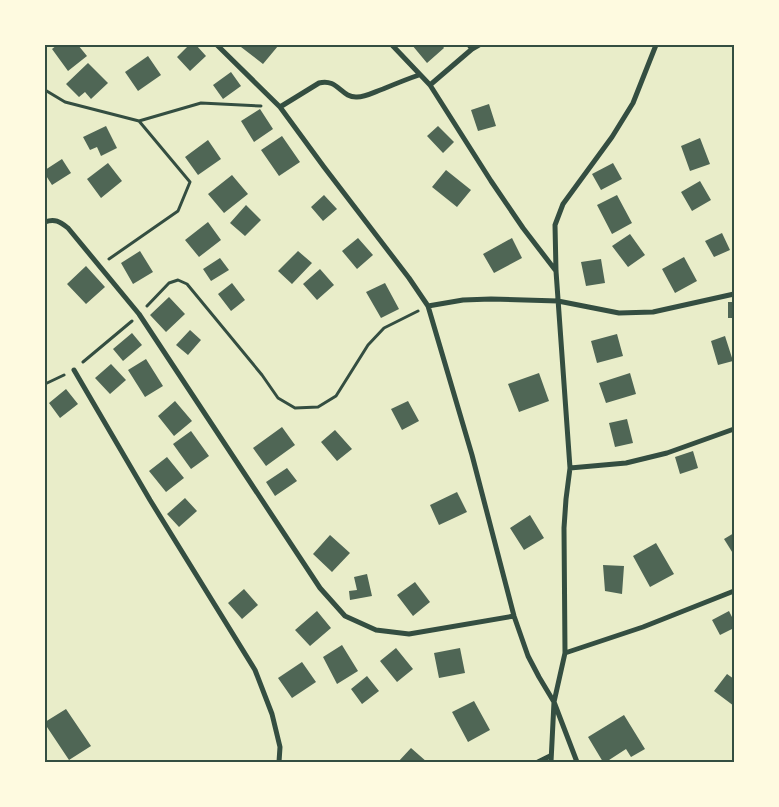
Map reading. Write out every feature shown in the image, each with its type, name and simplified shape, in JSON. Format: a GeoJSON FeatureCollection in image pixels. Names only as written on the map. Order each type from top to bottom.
{"type":"FeatureCollection","features":[{"type":"Feature","properties":{"kind":"street"},"geometry":{"type":"LineString","coordinates":[[217,45],[280,107],[428,306],[472,455],[514,616],[528,656],[554,702],[577,762]]}},
{"type":"Feature","properties":{"kind":"street"},"geometry":{"type":"LineString","coordinates":[[392,45],[430,85],[491,181],[523,228],[556,271]]}},
{"type":"Feature","properties":{"kind":"street"},"geometry":{"type":"LineString","coordinates":[[430,85],[471,47],[479,45]]}},
{"type":"Feature","properties":{"kind":"street"},"geometry":{"type":"LineString","coordinates":[[538,762],[550,759],[554,702],[565,653],[564,528],[570,468],[556,271],[555,225],[563,204],[612,137],[633,103],[656,45]]}},
{"type":"Feature","properties":{"kind":"street"},"geometry":{"type":"LineString","coordinates":[[280,107],[325,82],[332,83],[354,98],[365,96],[419,74]]}},
{"type":"Feature","properties":{"kind":"street"},"geometry":{"type":"LineString","coordinates":[[45,222],[50,220],[59,221],[68,228],[139,314],[320,588],[345,616],[376,630],[409,634],[514,616]]}},
{"type":"Feature","properties":{"kind":"street"},"geometry":{"type":"LineString","coordinates":[[428,306],[463,300],[558,300],[619,313],[653,312],[734,294]]}},
{"type":"Feature","properties":{"kind":"street"},"geometry":{"type":"LineString","coordinates":[[74,370],[150,500],[255,670],[272,714],[280,747],[279,762]]}},
{"type":"Feature","properties":{"kind":"street"},"geometry":{"type":"LineString","coordinates":[[570,468],[626,463],[668,453],[734,429]]}},
{"type":"Feature","properties":{"kind":"street"},"geometry":{"type":"LineString","coordinates":[[565,653],[642,627],[734,591]]}},
{"type":"Feature","properties":{"kind":"path"},"geometry":{"type":"LineString","coordinates":[[45,90],[66,102],[139,121],[201,102],[280,107]]}},
{"type":"Feature","properties":{"kind":"path"},"geometry":{"type":"LineString","coordinates":[[100,265],[178,211],[190,182],[139,121]]}},
{"type":"Feature","properties":{"kind":"path"},"geometry":{"type":"LineString","coordinates":[[45,384],[74,370],[139,314],[169,283],[178,280],[187,284],[262,375],[278,398],[295,408],[318,408],[336,396],[368,345],[384,328],[428,306]]}},
{"type":"Feature","properties":{"kind":"building"},"geometry":{"type":"Polygon","coordinates":[[[57,45],[78,45],[87,56],[68,71],[52,49],[57,45]]]}},
{"type":"Feature","properties":{"kind":"building"},"geometry":{"type":"Polygon","coordinates":[[[189,45],[196,45],[206,56],[190,71],[177,57],[189,45]]]}},
{"type":"Feature","properties":{"kind":"building"},"geometry":{"type":"Polygon","coordinates":[[[243,45],[278,46],[263,64],[241,47],[243,45]]]}},
{"type":"Feature","properties":{"kind":"building"},"geometry":{"type":"Polygon","coordinates":[[[412,45],[442,45],[444,48],[427,63],[412,45]]]}},
{"type":"Feature","properties":{"kind":"building"},"geometry":{"type":"Polygon","coordinates":[[[148,56],[161,75],[138,91],[125,72],[148,56]]]}},
{"type":"Feature","properties":{"kind":"building"},"geometry":{"type":"Polygon","coordinates":[[[88,63],[108,83],[91,99],[85,92],[79,97],[66,84],[88,63]]]}},
{"type":"Feature","properties":{"kind":"building"},"geometry":{"type":"Polygon","coordinates":[[[231,72],[241,86],[223,99],[213,85],[231,72]]]}},
{"type":"Feature","properties":{"kind":"building"},"geometry":{"type":"Polygon","coordinates":[[[489,104],[496,126],[478,131],[471,110],[489,104]]]}},
{"type":"Feature","properties":{"kind":"building"},"geometry":{"type":"Polygon","coordinates":[[[260,109],[273,129],[254,142],[241,121],[260,109]]]}},
{"type":"Feature","properties":{"kind":"building"},"geometry":{"type":"Polygon","coordinates":[[[106,126],[117,148],[101,156],[97,147],[90,150],[83,137],[106,126]]]}},
{"type":"Feature","properties":{"kind":"building"},"geometry":{"type":"Polygon","coordinates":[[[438,126],[454,142],[443,153],[427,136],[438,126]]]}},
{"type":"Feature","properties":{"kind":"building"},"geometry":{"type":"Polygon","coordinates":[[[282,136],[300,162],[279,176],[261,150],[282,136]]]}},
{"type":"Feature","properties":{"kind":"building"},"geometry":{"type":"Polygon","coordinates":[[[700,138],[710,164],[690,171],[681,146],[700,138]]]}},
{"type":"Feature","properties":{"kind":"building"},"geometry":{"type":"Polygon","coordinates":[[[208,140],[221,159],[198,175],[185,157],[208,140]]]}},
{"type":"Feature","properties":{"kind":"building"},"geometry":{"type":"Polygon","coordinates":[[[62,159],[71,173],[52,185],[45,174],[45,170],[62,159]]]}},
{"type":"Feature","properties":{"kind":"building"},"geometry":{"type":"Polygon","coordinates":[[[108,163],[122,181],[101,198],[87,179],[108,163]]]}},
{"type":"Feature","properties":{"kind":"building"},"geometry":{"type":"Polygon","coordinates":[[[613,163],[622,179],[601,190],[592,174],[613,163]]]}},
{"type":"Feature","properties":{"kind":"building"},"geometry":{"type":"Polygon","coordinates":[[[446,170],[471,190],[457,207],[432,187],[446,170]]]}},
{"type":"Feature","properties":{"kind":"building"},"geometry":{"type":"Polygon","coordinates":[[[232,175],[248,194],[224,213],[208,194],[232,175]]]}},
{"type":"Feature","properties":{"kind":"building"},"geometry":{"type":"Polygon","coordinates":[[[700,181],[711,200],[692,211],[681,192],[700,181]]]}},
{"type":"Feature","properties":{"kind":"building"},"geometry":{"type":"Polygon","coordinates":[[[324,195],[337,209],[323,221],[311,207],[324,195]]]}},
{"type":"Feature","properties":{"kind":"building"},"geometry":{"type":"Polygon","coordinates":[[[617,195],[632,223],[612,234],[597,205],[617,195]]]}},
{"type":"Feature","properties":{"kind":"building"},"geometry":{"type":"Polygon","coordinates":[[[246,205],[261,220],[245,236],[230,223],[246,205]]]}},
{"type":"Feature","properties":{"kind":"building"},"geometry":{"type":"Polygon","coordinates":[[[208,222],[221,240],[199,257],[185,240],[208,222]]]}},
{"type":"Feature","properties":{"kind":"building"},"geometry":{"type":"Polygon","coordinates":[[[722,233],[730,250],[714,257],[705,241],[722,233]]]}},
{"type":"Feature","properties":{"kind":"building"},"geometry":{"type":"Polygon","coordinates":[[[630,234],[645,255],[628,267],[612,246],[630,234]]]}},
{"type":"Feature","properties":{"kind":"building"},"geometry":{"type":"Polygon","coordinates":[[[358,238],[373,255],[357,269],[342,251],[358,238]]]}},
{"type":"Feature","properties":{"kind":"building"},"geometry":{"type":"Polygon","coordinates":[[[512,238],[522,258],[494,273],[483,254],[512,238]]]}},
{"type":"Feature","properties":{"kind":"building"},"geometry":{"type":"Polygon","coordinates":[[[140,251],[153,272],[133,284],[121,263],[140,251]]]}},
{"type":"Feature","properties":{"kind":"building"},"geometry":{"type":"Polygon","coordinates":[[[298,251],[312,263],[292,284],[278,271],[298,251]]]}},
{"type":"Feature","properties":{"kind":"building"},"geometry":{"type":"Polygon","coordinates":[[[684,257],[697,281],[675,293],[662,269],[684,257]]]}},
{"type":"Feature","properties":{"kind":"building"},"geometry":{"type":"Polygon","coordinates":[[[220,258],[229,270],[211,281],[203,269],[220,258]]]}},
{"type":"Feature","properties":{"kind":"building"},"geometry":{"type":"Polygon","coordinates":[[[601,259],[605,283],[586,286],[581,262],[601,259]]]}},
{"type":"Feature","properties":{"kind":"building"},"geometry":{"type":"Polygon","coordinates":[[[86,266],[105,287],[86,304],[67,284],[86,266]]]}},
{"type":"Feature","properties":{"kind":"building"},"geometry":{"type":"Polygon","coordinates":[[[320,269],[334,285],[317,300],[303,284],[320,269]]]}},
{"type":"Feature","properties":{"kind":"building"},"geometry":{"type":"Polygon","coordinates":[[[232,283],[245,300],[231,311],[218,294],[232,283]]]}},
{"type":"Feature","properties":{"kind":"building"},"geometry":{"type":"Polygon","coordinates":[[[385,283],[399,309],[381,318],[366,292],[385,283]]]}},
{"type":"Feature","properties":{"kind":"building"},"geometry":{"type":"Polygon","coordinates":[[[169,297],[185,314],[166,332],[150,315],[169,297]]]}},
{"type":"Feature","properties":{"kind":"building"},"geometry":{"type":"Polygon","coordinates":[[[728,302],[734,302],[734,318],[728,318],[728,302]]]}},
{"type":"Feature","properties":{"kind":"building"},"geometry":{"type":"Polygon","coordinates":[[[190,330],[201,340],[188,355],[176,345],[190,330]]]}},
{"type":"Feature","properties":{"kind":"building"},"geometry":{"type":"Polygon","coordinates":[[[132,333],[142,345],[123,361],[113,349],[132,333]]]}},
{"type":"Feature","properties":{"kind":"building"},"geometry":{"type":"Polygon","coordinates":[[[617,334],[623,356],[597,363],[591,341],[617,334]]]}},
{"type":"Feature","properties":{"kind":"building"},"geometry":{"type":"Polygon","coordinates":[[[725,336],[733,361],[718,365],[711,341],[725,336]]]}},
{"type":"Feature","properties":{"kind":"building"},"geometry":{"type":"Polygon","coordinates":[[[146,359],[163,386],[145,397],[128,370],[146,359]]]}},
{"type":"Feature","properties":{"kind":"building"},"geometry":{"type":"Polygon","coordinates":[[[111,364],[126,380],[110,394],[95,378],[111,364]]]}},
{"type":"Feature","properties":{"kind":"building"},"geometry":{"type":"Polygon","coordinates":[[[539,373],[549,401],[519,412],[508,384],[539,373]]]}},
{"type":"Feature","properties":{"kind":"building"},"geometry":{"type":"Polygon","coordinates":[[[630,373],[636,394],[606,403],[599,383],[630,373]]]}},
{"type":"Feature","properties":{"kind":"building"},"geometry":{"type":"Polygon","coordinates":[[[66,389],[78,404],[60,418],[49,403],[66,389]]]}},
{"type":"Feature","properties":{"kind":"building"},"geometry":{"type":"Polygon","coordinates":[[[175,401],[192,421],[174,436],[158,416],[175,401]]]}},
{"type":"Feature","properties":{"kind":"building"},"geometry":{"type":"Polygon","coordinates":[[[408,401],[419,421],[402,430],[391,409],[408,401]]]}},
{"type":"Feature","properties":{"kind":"building"},"geometry":{"type":"Polygon","coordinates":[[[627,419],[633,443],[615,447],[609,423],[627,419]]]}},
{"type":"Feature","properties":{"kind":"building"},"geometry":{"type":"Polygon","coordinates":[[[282,427],[295,445],[266,466],[253,448],[282,427]]]}},
{"type":"Feature","properties":{"kind":"building"},"geometry":{"type":"Polygon","coordinates":[[[335,430],[352,449],[337,461],[321,442],[335,430]]]}},
{"type":"Feature","properties":{"kind":"building"},"geometry":{"type":"Polygon","coordinates":[[[191,431],[209,456],[191,469],[173,444],[191,431]]]}},
{"type":"Feature","properties":{"kind":"building"},"geometry":{"type":"Polygon","coordinates":[[[693,451],[698,468],[680,474],[675,457],[693,451]]]}},
{"type":"Feature","properties":{"kind":"building"},"geometry":{"type":"Polygon","coordinates":[[[167,457],[184,478],[166,492],[149,471],[167,457]]]}},
{"type":"Feature","properties":{"kind":"building"},"geometry":{"type":"Polygon","coordinates":[[[287,468],[297,481],[275,496],[266,482],[287,468]]]}},
{"type":"Feature","properties":{"kind":"building"},"geometry":{"type":"Polygon","coordinates":[[[457,492],[467,512],[439,525],[430,505],[457,492]]]}},
{"type":"Feature","properties":{"kind":"building"},"geometry":{"type":"Polygon","coordinates":[[[185,498],[197,511],[179,527],[167,514],[185,498]]]}},
{"type":"Feature","properties":{"kind":"building"},"geometry":{"type":"Polygon","coordinates":[[[530,515],[544,538],[524,550],[510,528],[530,515]]]}},
{"type":"Feature","properties":{"kind":"building"},"geometry":{"type":"Polygon","coordinates":[[[734,533],[734,555],[724,539],[734,533]]]}},
{"type":"Feature","properties":{"kind":"building"},"geometry":{"type":"Polygon","coordinates":[[[330,535],[350,553],[332,572],[313,554],[330,535]]]}},
{"type":"Feature","properties":{"kind":"building"},"geometry":{"type":"Polygon","coordinates":[[[656,543],[674,574],[650,587],[633,556],[656,543]]]}},
{"type":"Feature","properties":{"kind":"building"},"geometry":{"type":"Polygon","coordinates":[[[603,565],[624,566],[622,594],[605,591],[603,565]]]}},
{"type":"Feature","properties":{"kind":"building"},"geometry":{"type":"Polygon","coordinates":[[[367,574],[372,596],[350,600],[349,591],[357,590],[354,577],[367,574]]]}},
{"type":"Feature","properties":{"kind":"building"},"geometry":{"type":"Polygon","coordinates":[[[415,582],[430,602],[413,616],[397,595],[415,582]]]}},
{"type":"Feature","properties":{"kind":"building"},"geometry":{"type":"Polygon","coordinates":[[[244,589],[258,605],[242,619],[228,603],[244,589]]]}},
{"type":"Feature","properties":{"kind":"building"},"geometry":{"type":"Polygon","coordinates":[[[317,611],[331,628],[310,646],[295,630],[317,611]]]}},
{"type":"Feature","properties":{"kind":"building"},"geometry":{"type":"Polygon","coordinates":[[[729,611],[734,621],[734,628],[720,635],[712,620],[729,611]]]}},
{"type":"Feature","properties":{"kind":"building"},"geometry":{"type":"Polygon","coordinates":[[[342,645],[358,671],[337,684],[323,657],[342,645]]]}},
{"type":"Feature","properties":{"kind":"building"},"geometry":{"type":"Polygon","coordinates":[[[396,648],[413,669],[397,682],[380,661],[396,648]]]}},
{"type":"Feature","properties":{"kind":"building"},"geometry":{"type":"Polygon","coordinates":[[[460,648],[465,673],[439,678],[434,653],[460,648]]]}},
{"type":"Feature","properties":{"kind":"building"},"geometry":{"type":"Polygon","coordinates":[[[302,662],[316,682],[292,698],[278,678],[302,662]]]}},
{"type":"Feature","properties":{"kind":"building"},"geometry":{"type":"Polygon","coordinates":[[[727,674],[734,679],[734,706],[714,691],[727,674]]]}},
{"type":"Feature","properties":{"kind":"building"},"geometry":{"type":"Polygon","coordinates":[[[367,676],[379,691],[362,704],[351,689],[367,676]]]}},
{"type":"Feature","properties":{"kind":"building"},"geometry":{"type":"Polygon","coordinates":[[[474,701],[490,730],[468,742],[452,712],[474,701]]]}},
{"type":"Feature","properties":{"kind":"building"},"geometry":{"type":"Polygon","coordinates":[[[66,709],[91,746],[69,760],[45,724],[45,722],[66,709]]]}},
{"type":"Feature","properties":{"kind":"building"},"geometry":{"type":"Polygon","coordinates":[[[624,715],[645,749],[631,757],[626,749],[603,762],[588,737],[624,715]]]}},
{"type":"Feature","properties":{"kind":"building"},"geometry":{"type":"Polygon","coordinates":[[[411,748],[427,762],[398,762],[411,748]]]}}]}
